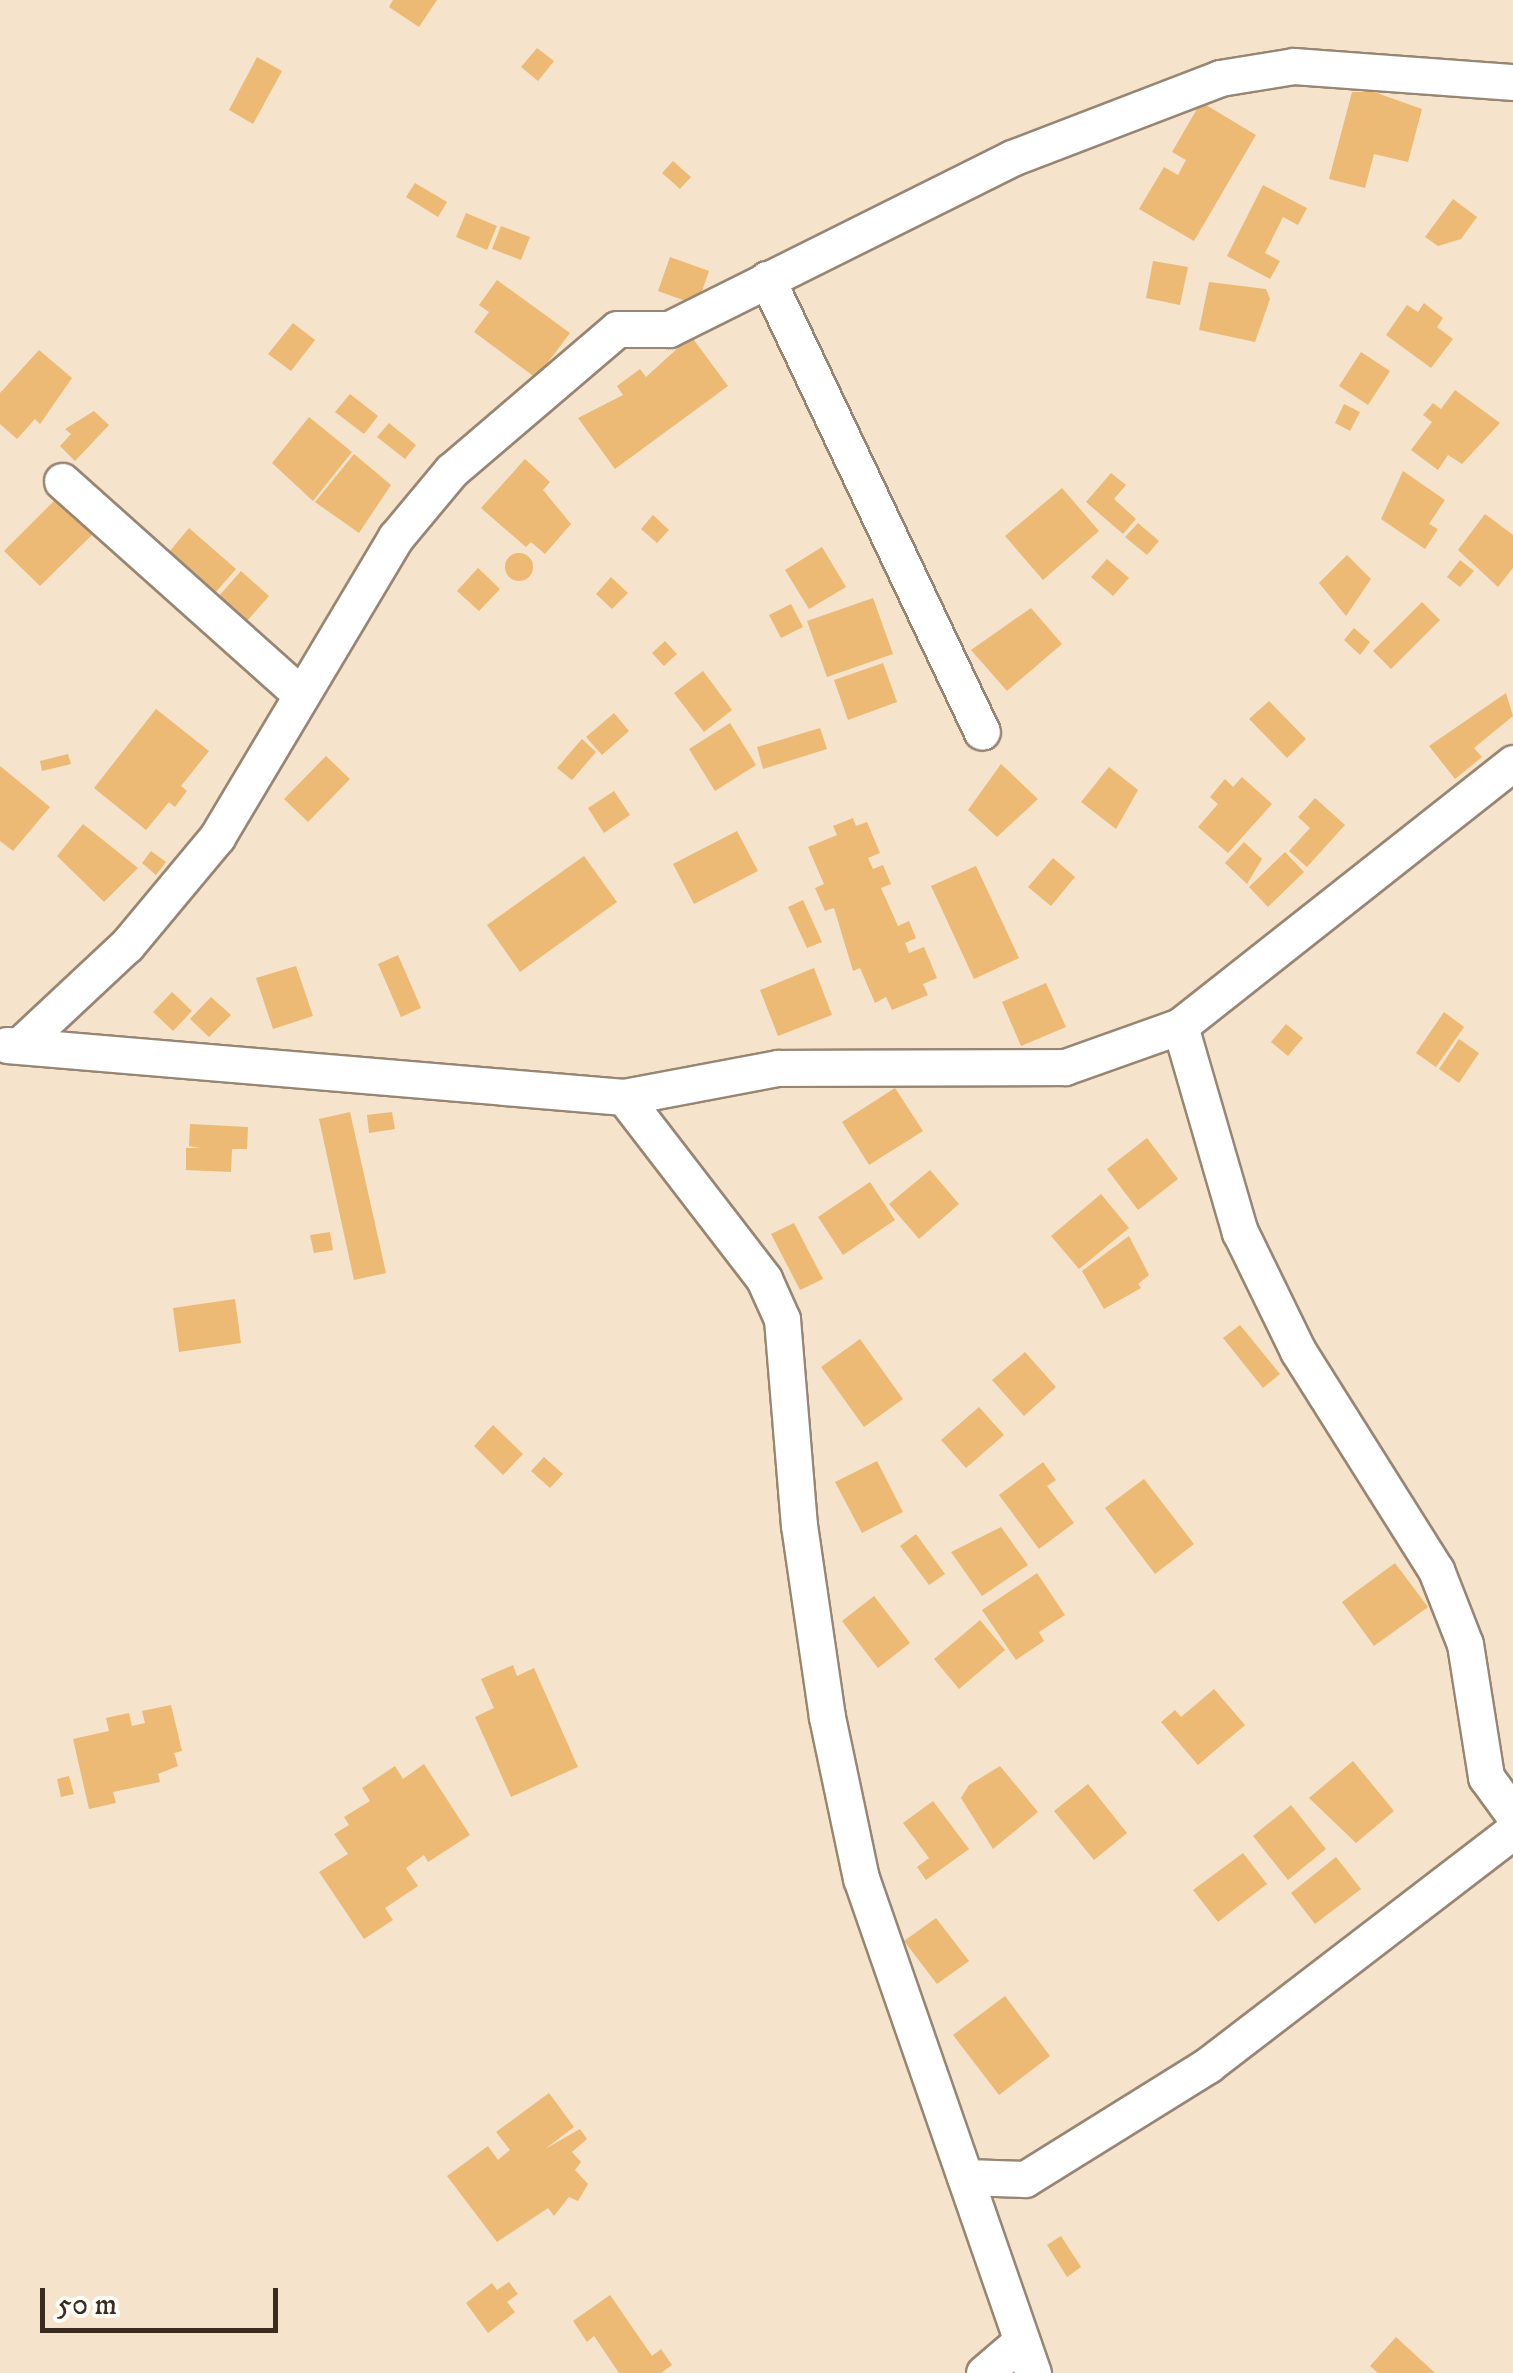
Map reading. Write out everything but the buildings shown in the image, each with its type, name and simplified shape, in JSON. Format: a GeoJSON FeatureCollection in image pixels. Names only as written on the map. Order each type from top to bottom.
{"type":"FeatureCollection","features":[{"type":"Feature","properties":{"kind":"street"},"geometry":{"type":"LineString","coordinates":[[10,1045],[126,945],[217,838],[396,537],[451,471],[617,329],[670,329],[1012,158],[1220,78],[1294,66],[1513,82]]}},
{"type":"Feature","properties":{"kind":"street"},"geometry":{"type":"LineString","coordinates":[[767,279],[982,732]]}},
{"type":"Feature","properties":{"kind":"street"},"geometry":{"type":"LineString","coordinates":[[62,481],[300,694]]}},
{"type":"Feature","properties":{"kind":"street"},"geometry":{"type":"LineString","coordinates":[[10,1045],[624,1097],[778,1068],[1065,1066],[1180,1026],[1513,763]]}},
{"type":"Feature","properties":{"kind":"street"},"geometry":{"type":"LineString","coordinates":[[1180,1026],[1240,1232],[1298,1351],[1436,1570],[1465,1644],[1486,1777],[1513,1814]]}},
{"type":"Feature","properties":{"kind":"street"},"geometry":{"type":"LineString","coordinates":[[624,1097],[764,1279],[782,1318],[799,1524],[827,1717],[861,1878],[1025,2358],[984,2373]]}},
{"type":"Feature","properties":{"kind":"street"},"geometry":{"type":"LineString","coordinates":[[966,2177],[1024,2179],[1192,2075],[1513,1831]]}}]}
